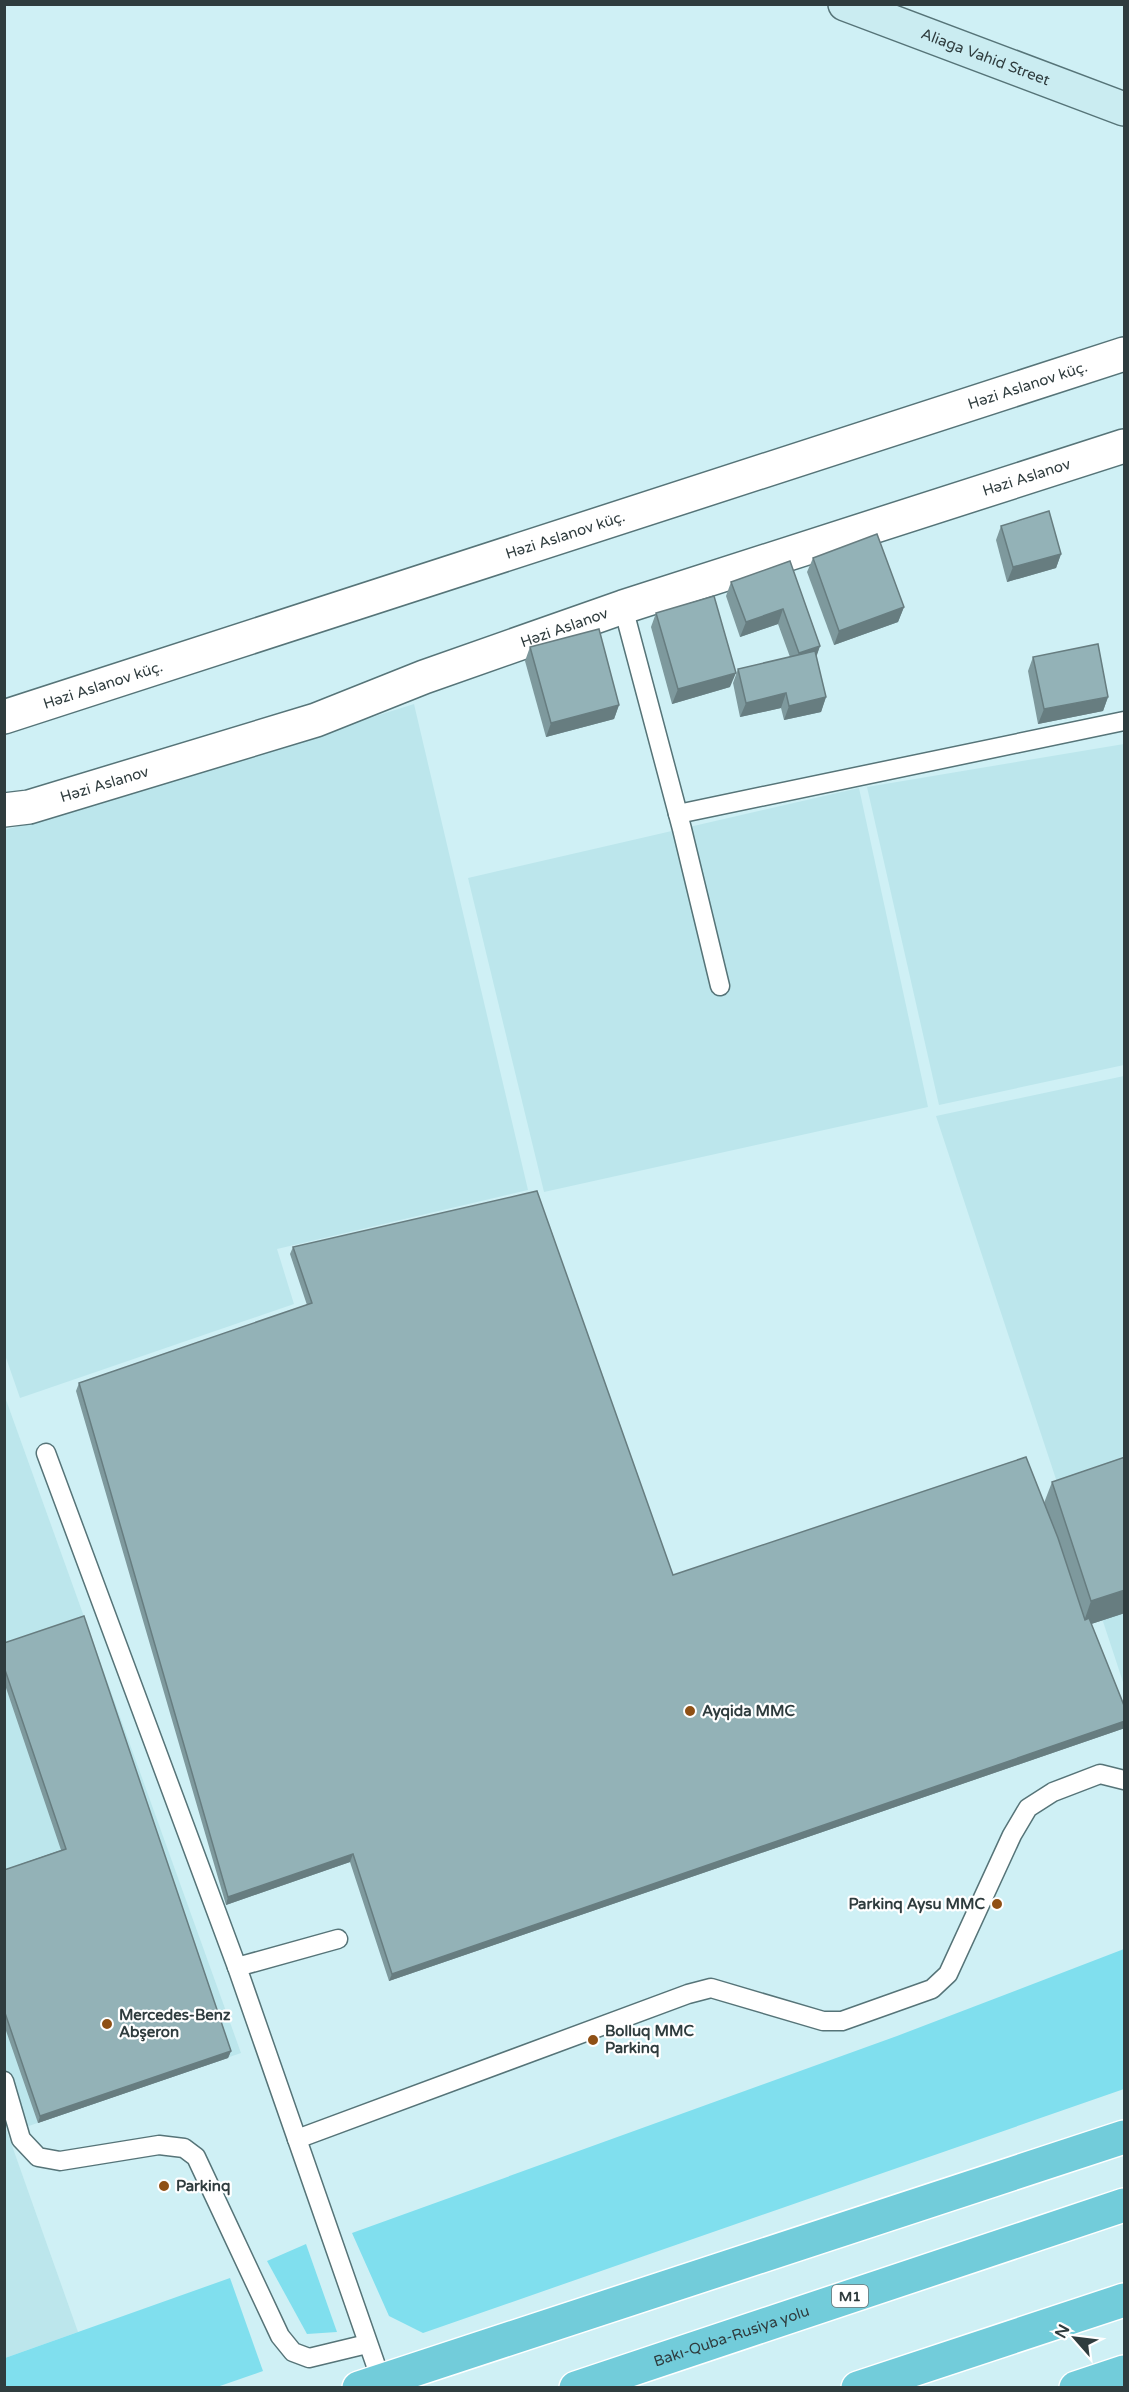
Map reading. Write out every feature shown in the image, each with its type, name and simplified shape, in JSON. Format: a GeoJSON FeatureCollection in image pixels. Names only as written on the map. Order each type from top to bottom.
{"type":"FeatureCollection","features":[{"type":"Feature","properties":{"kind":"highway"},"geometry":{"type":"LineString","coordinates":[[370,2384],[1125,2137]]}},
{"type":"Feature","properties":{"kind":"highway","name":"Bakı-Quba-Rusiya yolu"},"geometry":{"type":"LineString","coordinates":[[576,2388],[1125,2205]]}},
{"type":"Feature","properties":{"kind":"highway"},"geometry":{"type":"LineString","coordinates":[[858,2388],[1125,2300]]}},
{"type":"Feature","properties":{"kind":"highway"},"geometry":{"type":"LineString","coordinates":[[1076,2388],[1125,2372]]}},
{"type":"Feature","properties":{"kind":"main road","name":"Aliaga Vahid Street"},"geometry":{"type":"LineString","coordinates":[[845,4],[1125,109]]}},
{"type":"Feature","properties":{"kind":"street","name":"Həzi Aslanov küç."},"geometry":{"type":"LineString","coordinates":[[4,717],[1125,354]]}},
{"type":"Feature","properties":{"kind":"street","name":"Həzi Aslanov"},"geometry":{"type":"LineString","coordinates":[[4,810],[29,807],[316,720],[424,677],[623,607],[1125,446]]}},
{"type":"Feature","properties":{"kind":"lane"},"geometry":{"type":"LineString","coordinates":[[623,607],[678,814],[720,986]]}},
{"type":"Feature","properties":{"kind":"lane"},"geometry":{"type":"LineString","coordinates":[[678,814],[1125,721]]}},
{"type":"Feature","properties":{"kind":"lane"},"geometry":{"type":"LineString","coordinates":[[46,1453],[237,1967],[297,2139],[367,2344],[370,2384]]}},
{"type":"Feature","properties":{"kind":"lane"},"geometry":{"type":"LineString","coordinates":[[297,2139],[688,1994],[711,1988],[823,2021],[842,2021],[932,1989],[948,1974],[1012,1835],[1028,1808],[1053,1792],[1100,1774],[1125,1780]]}},
{"type":"Feature","properties":{"kind":"lane"},"geometry":{"type":"LineString","coordinates":[[237,1967],[338,1939]]}},
{"type":"Feature","properties":{"kind":"lane"},"geometry":{"type":"LineString","coordinates":[[4,2081],[21,2139],[38,2157],[60,2161],[159,2145],[184,2148],[196,2157],[280,2336],[293,2352],[309,2358],[367,2344]]}},
{"type":"Feature","properties":{"kind":"shaded area"},"geometry":{"type":"Polygon","coordinates":[[[414,704],[528,1190],[277,1249],[294,1304],[20,1398],[4,1352],[4,830],[55,817],[414,704]]]}},
{"type":"Feature","properties":{"kind":"shaded area"},"geometry":{"type":"Polygon","coordinates":[[[1124,744],[1124,1065],[939,1105],[867,787],[1124,744]]]}},
{"type":"Feature","properties":{"kind":"shaded area"},"geometry":{"type":"Polygon","coordinates":[[[859,788],[928,1107],[544,1192],[468,878],[859,788]]]}},
{"type":"Feature","properties":{"kind":"shaded area"},"geometry":{"type":"Polygon","coordinates":[[[1124,1076],[1124,1685],[936,1116],[1124,1076]]]}},
{"type":"Feature","properties":{"kind":"shaded area"},"geometry":{"type":"Polygon","coordinates":[[[5,1397],[241,2053],[23,2128],[5,2076],[5,1397]]]}},
{"type":"Feature","properties":{"kind":"shaded area"},"geometry":{"type":"Polygon","coordinates":[[[1124,1949],[1124,2089],[423,2333],[389,2316],[352,2233],[897,2036],[1124,1949]]]}},
{"type":"Feature","properties":{"kind":"shaded area"},"geometry":{"type":"Polygon","coordinates":[[[4,2123],[78,2332],[5,2358],[4,2358],[4,2123]]]}},
{"type":"Feature","properties":{"kind":"shaded area"},"geometry":{"type":"Polygon","coordinates":[[[306,2244],[337,2332],[307,2334],[267,2261],[306,2244]]]}},
{"type":"Feature","properties":{"kind":"shaded area"},"geometry":{"type":"Polygon","coordinates":[[[230,2278],[263,2371],[217,2387],[5,2387],[5,2358],[230,2278]]]}},
{"type":"Feature","properties":{"kind":"building"},"geometry":{"type":"Polygon","coordinates":[[[1049,511],[1061,554],[1013,567],[1001,526],[1049,511]]]}},
{"type":"Feature","properties":{"kind":"building"},"geometry":{"type":"Polygon","coordinates":[[[877,534],[904,607],[839,631],[813,558],[877,534]]]}},
{"type":"Feature","properties":{"kind":"building"},"geometry":{"type":"Polygon","coordinates":[[[790,561],[820,646],[799,653],[783,609],[746,622],[731,582],[790,561]]]}},
{"type":"Feature","properties":{"kind":"building"},"geometry":{"type":"Polygon","coordinates":[[[714,596],[736,673],[678,689],[656,613],[714,596]]]}},
{"type":"Feature","properties":{"kind":"building"},"geometry":{"type":"Polygon","coordinates":[[[599,629],[619,705],[551,723],[530,647],[599,629]]]}},
{"type":"Feature","properties":{"kind":"building"},"geometry":{"type":"Polygon","coordinates":[[[1098,644],[1108,697],[1044,709],[1033,657],[1098,644]]]}},
{"type":"Feature","properties":{"kind":"building"},"geometry":{"type":"Polygon","coordinates":[[[815,651],[826,697],[789,706],[786,693],[746,703],[738,669],[815,651]]]}},
{"type":"Feature","properties":{"kind":"building"},"geometry":{"type":"Polygon","coordinates":[[[537,1191],[673,1575],[1026,1457],[1058,1538],[1085,1620],[1089,1618],[1125,1708],[1125,1721],[392,1974],[353,1854],[228,1897],[79,1383],[312,1303],[293,1247],[537,1191]]]}},
{"type":"Feature","properties":{"kind":"building"},"geometry":{"type":"Polygon","coordinates":[[[1125,1457],[1125,1590],[1091,1601],[1052,1482],[1125,1457]]]}},
{"type":"Feature","properties":{"kind":"building"},"geometry":{"type":"Polygon","coordinates":[[[84,1616],[231,2051],[40,2116],[4,2010],[4,1870],[66,1849],[4,1667],[4,1643],[84,1616]]]}},
{"type":"Feature","properties":{"kind":"place","name":"Ayqida MMC"},"geometry":{"type":"Point","coordinates":[690,1711]}},
{"type":"Feature","properties":{"kind":"place","name":"Parkinq Aysu MMC"},"geometry":{"type":"Point","coordinates":[997,1904]}},
{"type":"Feature","properties":{"kind":"place","name":"Mercedes-Benz Abşeron"},"geometry":{"type":"Point","coordinates":[107,2024]}},
{"type":"Feature","properties":{"kind":"place","name":"Bolluq MMC Parkinq"},"geometry":{"type":"Point","coordinates":[593,2040]}},
{"type":"Feature","properties":{"kind":"place","name":"Parkinq"},"geometry":{"type":"Point","coordinates":[164,2186]}}]}
